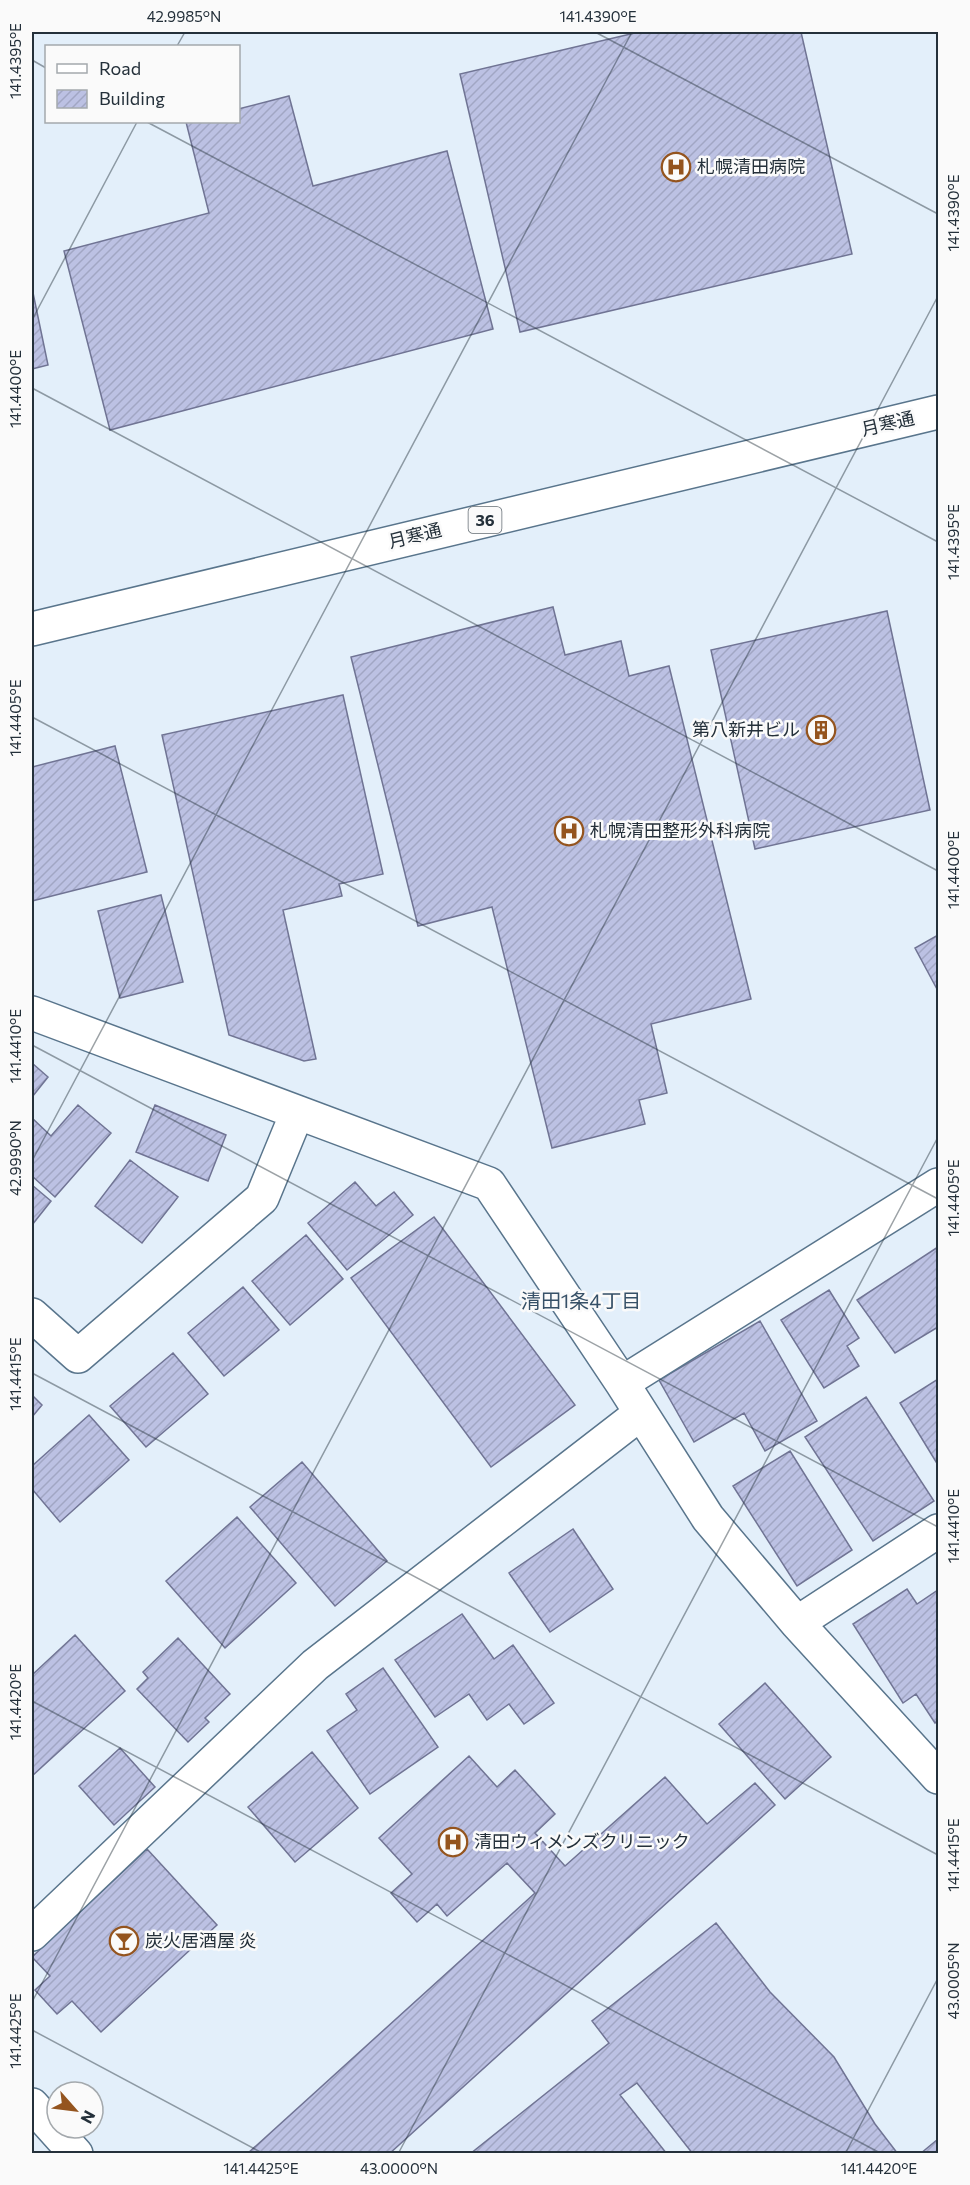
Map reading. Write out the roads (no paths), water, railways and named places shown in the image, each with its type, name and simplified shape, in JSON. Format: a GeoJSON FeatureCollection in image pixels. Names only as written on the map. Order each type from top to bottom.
{"type":"FeatureCollection","features":[{"type":"Feature","properties":{"kind":"main road","name":"月寒通"},"geometry":{"type":"LineString","coordinates":[[32,629],[939,412]]}},
{"type":"Feature","properties":{"kind":"main road"},"geometry":{"type":"LineString","coordinates":[[32,1013],[489,1184],[622,1383],[708,1518],[797,1623],[939,1778]]}},
{"type":"Feature","properties":{"kind":"main road"},"geometry":{"type":"LineString","coordinates":[[32,1315],[78,1356],[262,1198],[297,1113]]}},
{"type":"Feature","properties":{"kind":"main road"},"geometry":{"type":"LineString","coordinates":[[622,1383],[939,1185]]}},
{"type":"Feature","properties":{"kind":"main road"},"geometry":{"type":"LineString","coordinates":[[32,1934],[315,1665],[641,1413]]}},
{"type":"Feature","properties":{"kind":"main road"},"geometry":{"type":"LineString","coordinates":[[797,1623],[939,1531]]}},
{"type":"Feature","properties":{"kind":"main road"},"geometry":{"type":"LineString","coordinates":[[32,2105],[76,2154]]}},
{"type":"Feature","properties":{"kind":"place","name":"札幌清田病院"},"geometry":{"type":"Point","coordinates":[676,167]}},
{"type":"Feature","properties":{"kind":"place","name":"第八新井ビル"},"geometry":{"type":"Point","coordinates":[821,730]}},
{"type":"Feature","properties":{"kind":"place","name":"札幌清田整形外科病院"},"geometry":{"type":"Point","coordinates":[569,831]}},
{"type":"Feature","properties":{"kind":"place","name":"清田ウィメンズクリニック"},"geometry":{"type":"Point","coordinates":[453,1842]}},
{"type":"Feature","properties":{"kind":"place","name":"炭火居酒屋 炎"},"geometry":{"type":"Point","coordinates":[124,1941]}},
{"type":"Feature","properties":{"kind":"district","name":"清田1条4丁目"},"geometry":{"type":"Point","coordinates":[581,1301]}}]}
